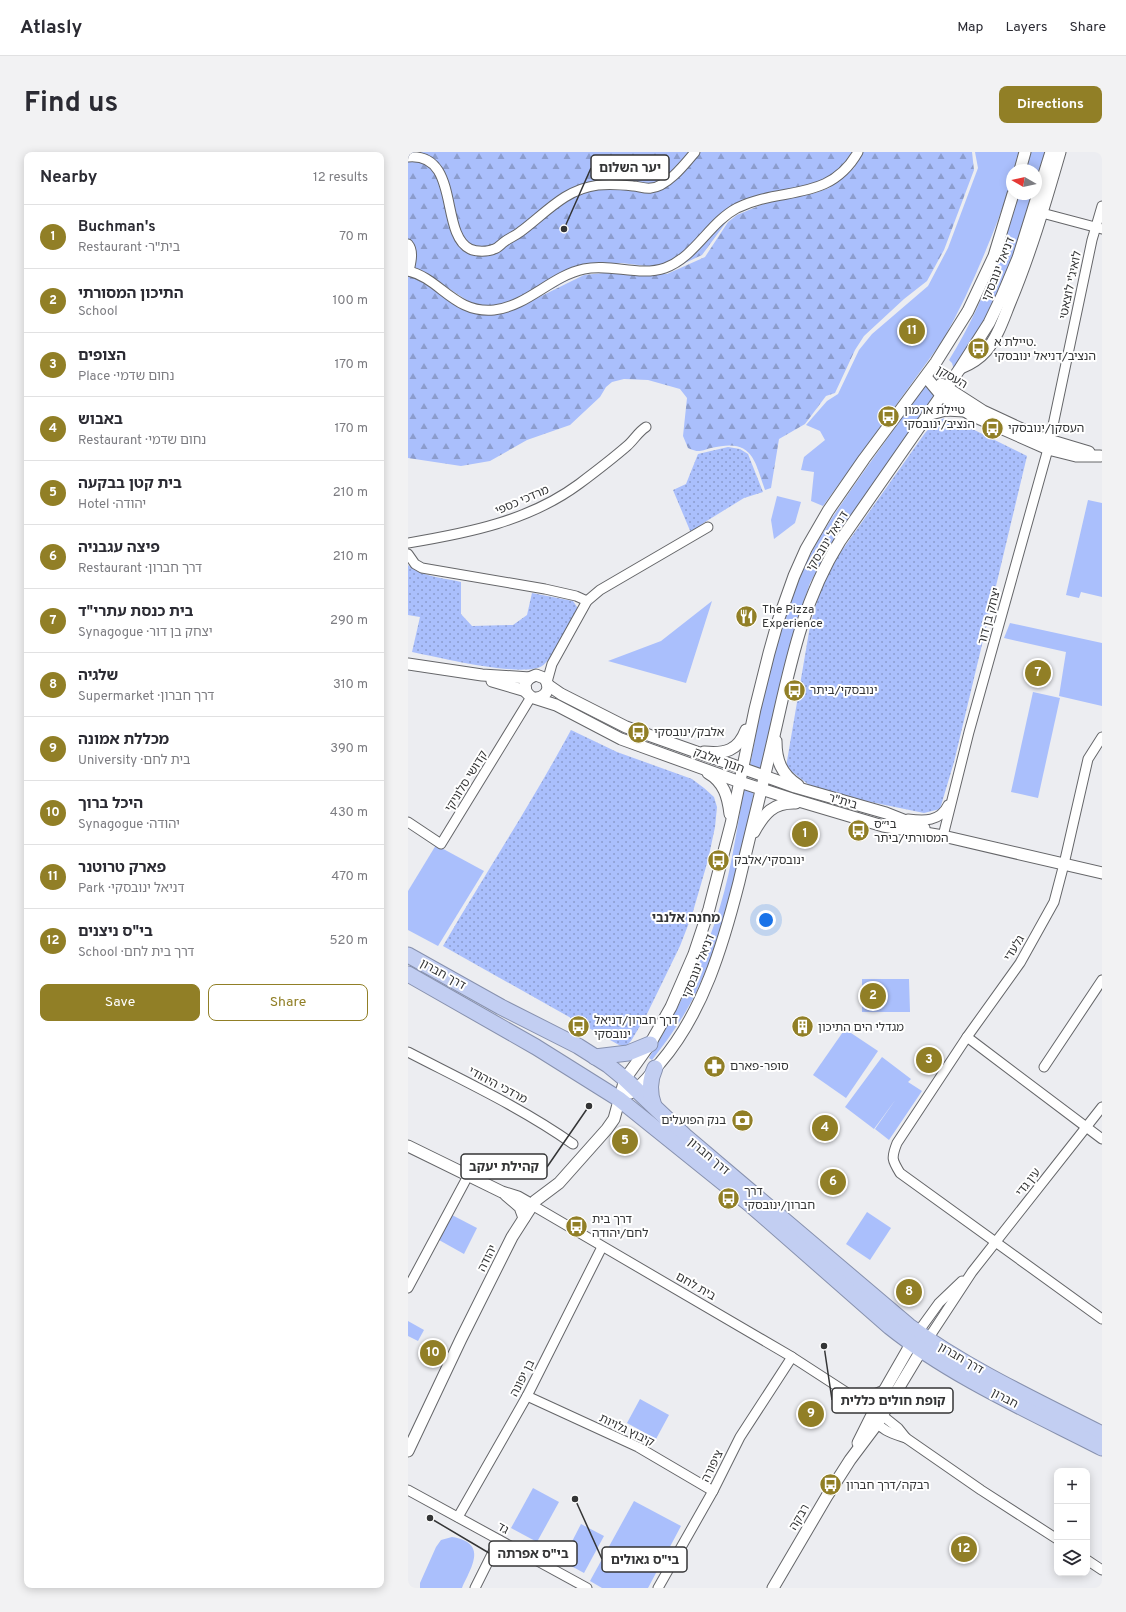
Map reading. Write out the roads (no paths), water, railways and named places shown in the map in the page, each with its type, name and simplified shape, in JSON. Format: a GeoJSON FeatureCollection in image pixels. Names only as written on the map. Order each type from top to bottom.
{"type":"FeatureCollection","features":[{"type":"Feature","properties":{"kind":"highway","name":"דרך חברון"},"geometry":{"type":"LineString","coordinates":[[408,955],[517,1015],[564,1038],[595,1057],[625,1079],[685,1136],[920,1341]]}},
{"type":"Feature","properties":{"kind":"highway","name":"דרך חברון"},"geometry":{"type":"LineString","coordinates":[[408,974],[536,1047],[619,1099],[745,1201],[890,1327],[1102,1434]]}},
{"type":"Feature","properties":{"kind":"highway"},"geometry":{"type":"LineString","coordinates":[[595,1057],[623,1054],[635,1051],[650,1044]]}},
{"type":"Feature","properties":{"kind":"highway"},"geometry":{"type":"LineString","coordinates":[[654,1106],[650,1088],[655,1068]]}},
{"type":"Feature","properties":{"kind":"highway","name":"חברון"},"geometry":{"type":"LineString","coordinates":[[920,1341],[1005,1398],[1102,1448]]}},
{"type":"Feature","properties":{"kind":"street"},"geometry":{"type":"LineString","coordinates":[[408,157],[421,158],[432,164],[439,172],[445,184],[457,234],[470,249],[483,251],[495,249],[565,197],[588,186],[617,184],[651,188],[676,174],[695,152]]}},
{"type":"Feature","properties":{"kind":"street"},"geometry":{"type":"LineString","coordinates":[[408,244],[410,245],[412,254],[409,271],[419,274],[459,303],[474,308],[493,310],[518,303],[562,277],[574,271],[586,268],[647,270],[666,268],[685,255],[722,217],[737,208],[767,197],[798,192],[823,185],[847,169],[858,152]]}},
{"type":"Feature","properties":{"kind":"street"},"geometry":{"type":"LineString","coordinates":[[1022,164],[1025,152]]}},
{"type":"Feature","properties":{"kind":"street","name":"דניאל ינובסקי"},"geometry":{"type":"LineString","coordinates":[[619,1099],[636,1090],[655,1068],[683,1030],[704,988],[716,959],[734,902],[792,660],[815,587],[827,562],[840,541],[959,370],[989,323],[1018,258],[1051,152]]}},
{"type":"Feature","properties":{"kind":"street"},"geometry":{"type":"LineString","coordinates":[[959,370],[980,357],[994,340],[1020,280],[1060,152]]}},
{"type":"Feature","properties":{"kind":"street","name":"דניאל ינובסקי"},"geometry":{"type":"LineString","coordinates":[[619,1099],[625,1079],[650,1044],[671,1007],[694,954],[709,909],[731,824],[755,709],[778,621],[806,549],[832,504],[926,377],[955,334],[978,292],[994,256],[1012,200]]}},
{"type":"Feature","properties":{"kind":"street","name":"לואיג'י לוצאטי"},"geometry":{"type":"LineString","coordinates":[[1049,445],[1078,302],[1099,228],[1102,206]]}},
{"type":"Feature","properties":{"kind":"street"},"geometry":{"type":"LineString","coordinates":[[1042,213],[1099,228]]}},
{"type":"Feature","properties":{"kind":"street","name":"העסקן"},"geometry":{"type":"LineString","coordinates":[[926,377],[944,391],[964,411],[1049,445],[1084,450],[1101,457]]}},
{"type":"Feature","properties":{"kind":"street","name":"העסקן"},"geometry":{"type":"LineString","coordinates":[[944,391],[1049,445]]}},
{"type":"Feature","properties":{"kind":"street"},"geometry":{"type":"LineString","coordinates":[[927,415],[946,410],[964,411]]}},
{"type":"Feature","properties":{"kind":"street","name":"מרדכי כספי"},"geometry":{"type":"LineString","coordinates":[[408,543],[480,529],[502,523],[533,511],[555,500],[578,485],[628,445],[640,430],[646,428]]}},
{"type":"Feature","properties":{"kind":"street","name":"יצחק בן דור"},"geometry":{"type":"LineString","coordinates":[[943,836],[954,789],[1013,571],[1049,445]]}},
{"type":"Feature","properties":{"kind":"street"},"geometry":{"type":"LineString","coordinates":[[541,680],[548,690],[544,696],[531,695],[526,682],[541,680],[552,664],[587,601],[600,590],[708,527]]}},
{"type":"Feature","properties":{"kind":"street"},"geometry":{"type":"LineString","coordinates":[[408,554],[415,564],[422,568],[546,589],[576,596],[587,601]]}},
{"type":"Feature","properties":{"kind":"street","name":"חנוך אלבק"},"geometry":{"type":"LineString","coordinates":[[408,664],[456,672],[541,680],[572,700],[626,727],[764,776]]}},
{"type":"Feature","properties":{"kind":"street","name":"חנוך אלבק"},"geometry":{"type":"LineString","coordinates":[[456,672],[531,695],[556,705],[621,739],[761,789]]}},
{"type":"Feature","properties":{"kind":"street","name":"קדושי סלוניקי"},"geometry":{"type":"LineString","coordinates":[[408,822],[442,844],[531,695]]}},
{"type":"Feature","properties":{"kind":"street"},"geometry":{"type":"LineString","coordinates":[[692,751],[715,753],[725,752],[733,748],[742,739],[755,709]]}},
{"type":"Feature","properties":{"kind":"street"},"geometry":{"type":"LineString","coordinates":[[777,720],[776,749],[778,761],[782,771],[790,780],[807,790]]}},
{"type":"Feature","properties":{"kind":"street","name":"גלעדי"},"geometry":{"type":"LineString","coordinates":[[997,1242],[900,1174],[893,1161],[893,1153],[897,1143],[967,1037],[1020,963],[1054,902],[1088,759],[1102,737]]}},
{"type":"Feature","properties":{"kind":"street"},"geometry":{"type":"LineString","coordinates":[[682,761],[710,774],[722,786],[728,800],[731,824]]}},
{"type":"Feature","properties":{"kind":"street","name":"בית\"ר"},"geometry":{"type":"LineString","coordinates":[[764,776],[895,816],[914,820],[936,819]]}},
{"type":"Feature","properties":{"kind":"street","name":"בית\"ר"},"geometry":{"type":"LineString","coordinates":[[761,789],[883,826],[943,836],[1102,873]]}},
{"type":"Feature","properties":{"kind":"street","name":"יצחק בן דור"},"geometry":{"type":"LineString","coordinates":[[936,819],[944,813],[948,807],[954,789]]}},
{"type":"Feature","properties":{"kind":"street"},"geometry":{"type":"LineString","coordinates":[[748,844],[760,822],[770,810],[784,803],[804,803]]}},
{"type":"Feature","properties":{"kind":"street","name":"בית\"ר"},"geometry":{"type":"LineString","coordinates":[[895,816],[943,836]]}},
{"type":"Feature","properties":{"kind":"street"},"geometry":{"type":"LineString","coordinates":[[1044,1067],[1102,980]]}},
{"type":"Feature","properties":{"kind":"street"},"geometry":{"type":"LineString","coordinates":[[967,1037],[1102,1139]]}},
{"type":"Feature","properties":{"kind":"street","name":"מרדכי היהודי"},"geometry":{"type":"LineString","coordinates":[[408,1052],[523,1112],[574,1144]]}},
{"type":"Feature","properties":{"kind":"street","name":"יהודה"},"geometry":{"type":"LineString","coordinates":[[408,1451],[411,1434],[524,1218],[532,1205],[559,1182],[607,1129],[614,1119],[619,1099]]}},
{"type":"Feature","properties":{"kind":"street","name":"עין גדי"},"geometry":{"type":"LineString","coordinates":[[920,1341],[972,1272],[1102,1107]]}},
{"type":"Feature","properties":{"kind":"street","name":"בית לחם"},"geometry":{"type":"LineString","coordinates":[[408,1146],[469,1174],[502,1192],[518,1197],[792,1357],[854,1398],[878,1417],[887,1431],[906,1438],[981,1490],[1054,1537]]}},
{"type":"Feature","properties":{"kind":"street"},"geometry":{"type":"LineString","coordinates":[[408,1288],[469,1174]]}},
{"type":"Feature","properties":{"kind":"street","name":"בית לחם"},"geometry":{"type":"LineString","coordinates":[[502,1192],[520,1208],[524,1218]]}},
{"type":"Feature","properties":{"kind":"street"},"geometry":{"type":"LineString","coordinates":[[997,1242],[1047,1281],[1102,1319]]}},
{"type":"Feature","properties":{"kind":"street","name":"בן יפונה"},"geometry":{"type":"LineString","coordinates":[[458,1517],[527,1396],[602,1247]]}},
{"type":"Feature","properties":{"kind":"street","name":"רבקה"},"geometry":{"type":"LineString","coordinates":[[878,1417],[884,1391],[920,1341]]}},
{"type":"Feature","properties":{"kind":"street","name":"רבקה"},"geometry":{"type":"LineString","coordinates":[[773,1588],[819,1510],[878,1417],[920,1341]]}},
{"type":"Feature","properties":{"kind":"street","name":"ציפורה"},"geometry":{"type":"LineString","coordinates":[[658,1588],[713,1491],[740,1437],[792,1357]]}},
{"type":"Feature","properties":{"kind":"street"},"geometry":{"type":"LineString","coordinates":[[854,1398],[872,1396],[884,1391]]}},
{"type":"Feature","properties":{"kind":"street","name":"קיבוץ גלויות"},"geometry":{"type":"LineString","coordinates":[[527,1396],[638,1447],[713,1491]]}},
{"type":"Feature","properties":{"kind":"street","name":"גד"},"geometry":{"type":"LineString","coordinates":[[408,1490],[582,1587]]}},
{"type":"Feature","properties":{"kind":"street"},"geometry":{"type":"LineString","coordinates":[[474,1588],[499,1540]]}},
{"type":"Feature","properties":{"kind":"street"},"geometry":{"type":"LineString","coordinates":[[1090,1562],[1102,1570]]}},
{"type":"Feature","properties":{"kind":"place","name":"יער השלום"},"geometry":{"type":"Point","coordinates":[564,229]}},
{"type":"Feature","properties":{"kind":"place","name":"פארק טרוטנר"},"geometry":{"type":"Point","coordinates":[912,331]}},
{"type":"Feature","properties":{"kind":"place","name":"טיילת א. הנציב/דניאל ינובסקי"},"geometry":{"type":"Point","coordinates":[979,349]}},
{"type":"Feature","properties":{"kind":"place","name":"טיילת ארמון הנציב/ינובסקי"},"geometry":{"type":"Point","coordinates":[889,417]}},
{"type":"Feature","properties":{"kind":"place","name":"העסקן/ינובסקי"},"geometry":{"type":"Point","coordinates":[992,428]}},
{"type":"Feature","properties":{"kind":"place","name":"The Pizza Experience"},"geometry":{"type":"Point","coordinates":[746,616]}},
{"type":"Feature","properties":{"kind":"place","name":"בית כנסת עתרי\"ד"},"geometry":{"type":"Point","coordinates":[1038,673]}},
{"type":"Feature","properties":{"kind":"place","name":"ינובסקי/ביתר"},"geometry":{"type":"Point","coordinates":[795,690]}},
{"type":"Feature","properties":{"kind":"place","name":"אלבק/ינובסקי"},"geometry":{"type":"Point","coordinates":[638,732]}},
{"type":"Feature","properties":{"kind":"place","name":"בי״ס המסורתי/ביתר"},"geometry":{"type":"Point","coordinates":[859,831]}},
{"type":"Feature","properties":{"kind":"place","name":"Buchman's"},"geometry":{"type":"Point","coordinates":[805,834]}},
{"type":"Feature","properties":{"kind":"place","name":"ינובסקי/אלבק"},"geometry":{"type":"Point","coordinates":[719,860]}},
{"type":"Feature","properties":{"kind":"place","name":"התיכון המסורתי"},"geometry":{"type":"Point","coordinates":[873,996]}},
{"type":"Feature","properties":{"kind":"place","name":"דרך חברון/דניאל ינובסקי"},"geometry":{"type":"Point","coordinates":[578,1027]}},
{"type":"Feature","properties":{"kind":"place","name":"מגדלי הים התיכון"},"geometry":{"type":"Point","coordinates":[802,1027]}},
{"type":"Feature","properties":{"kind":"place","name":"הצופים"},"geometry":{"type":"Point","coordinates":[929,1060]}},
{"type":"Feature","properties":{"kind":"place","name":"סופר-פארם"},"geometry":{"type":"Point","coordinates":[714,1066]}},
{"type":"Feature","properties":{"kind":"place","name":"קהילת יעקב"},"geometry":{"type":"Point","coordinates":[589,1106]}},
{"type":"Feature","properties":{"kind":"place","name":"בנק הפועלים"},"geometry":{"type":"Point","coordinates":[742,1120]}},
{"type":"Feature","properties":{"kind":"place","name":"באבוש"},"geometry":{"type":"Point","coordinates":[825,1128]}},
{"type":"Feature","properties":{"kind":"place","name":"בית קטן בבקעה"},"geometry":{"type":"Point","coordinates":[625,1141]}},
{"type":"Feature","properties":{"kind":"place","name":"פיצה עגבניה"},"geometry":{"type":"Point","coordinates":[833,1182]}},
{"type":"Feature","properties":{"kind":"place","name":"דרך חברון/ינובסקי"},"geometry":{"type":"Point","coordinates":[729,1198]}},
{"type":"Feature","properties":{"kind":"place","name":"דרך בית לחם/יהודה"},"geometry":{"type":"Point","coordinates":[577,1226]}},
{"type":"Feature","properties":{"kind":"place","name":"שלגיה"},"geometry":{"type":"Point","coordinates":[909,1292]}},
{"type":"Feature","properties":{"kind":"place","name":"קופת חולים כללית"},"geometry":{"type":"Point","coordinates":[824,1346]}},
{"type":"Feature","properties":{"kind":"place","name":"היכל ברוך"},"geometry":{"type":"Point","coordinates":[433,1353]}},
{"type":"Feature","properties":{"kind":"place","name":"מכללת אמונה"},"geometry":{"type":"Point","coordinates":[811,1414]}},
{"type":"Feature","properties":{"kind":"place","name":"רבקה/דרך חברון"},"geometry":{"type":"Point","coordinates":[831,1485]}},
{"type":"Feature","properties":{"kind":"place","name":"בי\"ס גאולים"},"geometry":{"type":"Point","coordinates":[575,1499]}},
{"type":"Feature","properties":{"kind":"place","name":"בי\"ס אפרתה"},"geometry":{"type":"Point","coordinates":[430,1518]}},
{"type":"Feature","properties":{"kind":"place","name":"בי\"ס ניצנים"},"geometry":{"type":"Point","coordinates":[964,1549]}},
{"type":"Feature","properties":{"kind":"district","name":"מחנה אלנבי"},"geometry":{"type":"Point","coordinates":[686,917]}}]}
